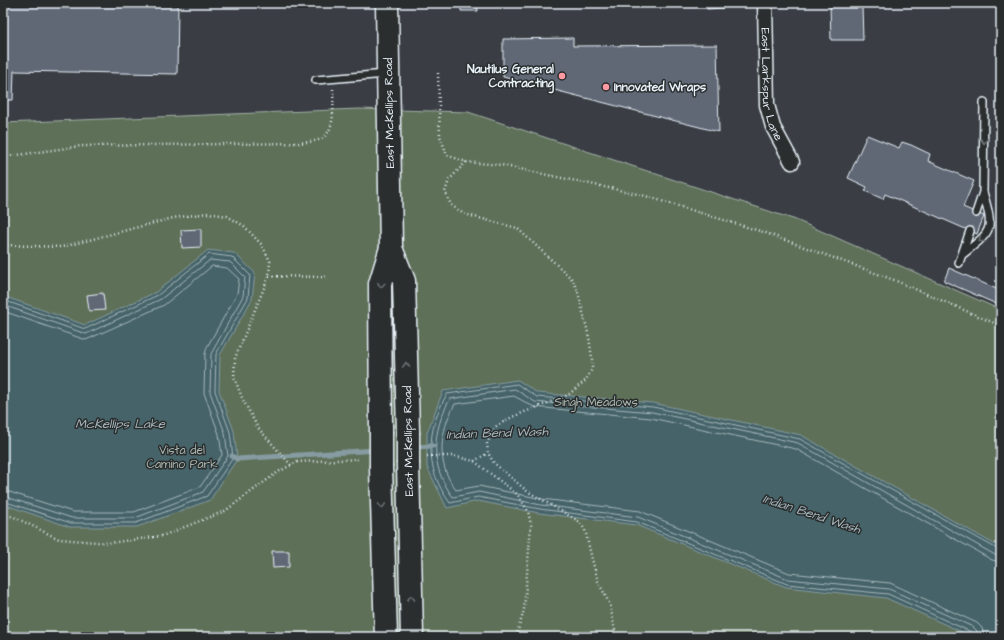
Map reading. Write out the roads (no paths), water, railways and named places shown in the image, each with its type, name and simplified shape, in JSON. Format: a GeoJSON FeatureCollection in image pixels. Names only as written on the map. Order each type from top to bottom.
{"type":"FeatureCollection","features":[{"type":"Feature","properties":{"kind":"main road","name":"East McKellips Road"},"geometry":{"type":"LineString","coordinates":[[386,637],[381,467],[380,284],[391,248],[387,3]]}},
{"type":"Feature","properties":{"kind":"main road","name":"East McKellips Road"},"geometry":{"type":"LineString","coordinates":[[391,248],[404,280],[408,432],[418,460],[412,637]]}},
{"type":"Feature","properties":{"kind":"street","name":"East Larkspur Lane"},"geometry":{"type":"LineString","coordinates":[[765,3],[767,104],[773,127],[792,162]]}},
{"type":"Feature","properties":{"kind":"lane"},"geometry":{"type":"LineString","coordinates":[[316,80],[334,80],[388,74]]}},
{"type":"Feature","properties":{"kind":"lane"},"geometry":{"type":"LineString","coordinates":[[962,254],[986,236],[991,219],[983,192],[984,102]]}},
{"type":"Feature","properties":{"kind":"lane"},"geometry":{"type":"LineString","coordinates":[[976,213],[983,192]]}},
{"type":"Feature","properties":{"kind":"lane"},"geometry":{"type":"LineString","coordinates":[[959,263],[970,231]]}},
{"type":"Feature","properties":{"kind":"water","name":"McKellips Lake"},"geometry":{"type":"Polygon","coordinates":[[[208,250],[234,253],[255,273],[252,299],[220,355],[219,391],[234,431],[237,459],[210,500],[137,527],[70,527],[3,504],[3,296],[85,325],[156,292],[208,250]]]}},
{"type":"Feature","properties":{"kind":"water"},"geometry":{"type":"Polygon","coordinates":[[[518,380],[537,393],[653,403],[801,435],[1001,548],[1001,637],[973,637],[886,598],[786,587],[636,525],[539,513],[478,501],[447,508],[427,467],[427,433],[443,391],[518,380]]]}},
{"type":"Feature","properties":{"kind":"waterway","name":"Indian Bend Wash"},"geometry":{"type":"LineString","coordinates":[[413,447],[433,446]]}},
{"type":"Feature","properties":{"kind":"waterway","name":"Indian Bend Wash"},"geometry":{"type":"LineString","coordinates":[[232,456],[237,459],[377,450]]}},
{"type":"Feature","properties":{"kind":"place","name":"Nautilus General Contracting"},"geometry":{"type":"Point","coordinates":[562,76]}},
{"type":"Feature","properties":{"kind":"place","name":"Innovated Wraps"},"geometry":{"type":"Point","coordinates":[606,87]}},
{"type":"Feature","properties":{"kind":"park label","name":"Singh Meadows"},"geometry":{"type":"Point","coordinates":[596,402]}},
{"type":"Feature","properties":{"kind":"park label","name":"Vista del Camino Park"},"geometry":{"type":"Point","coordinates":[182,457]}}]}
